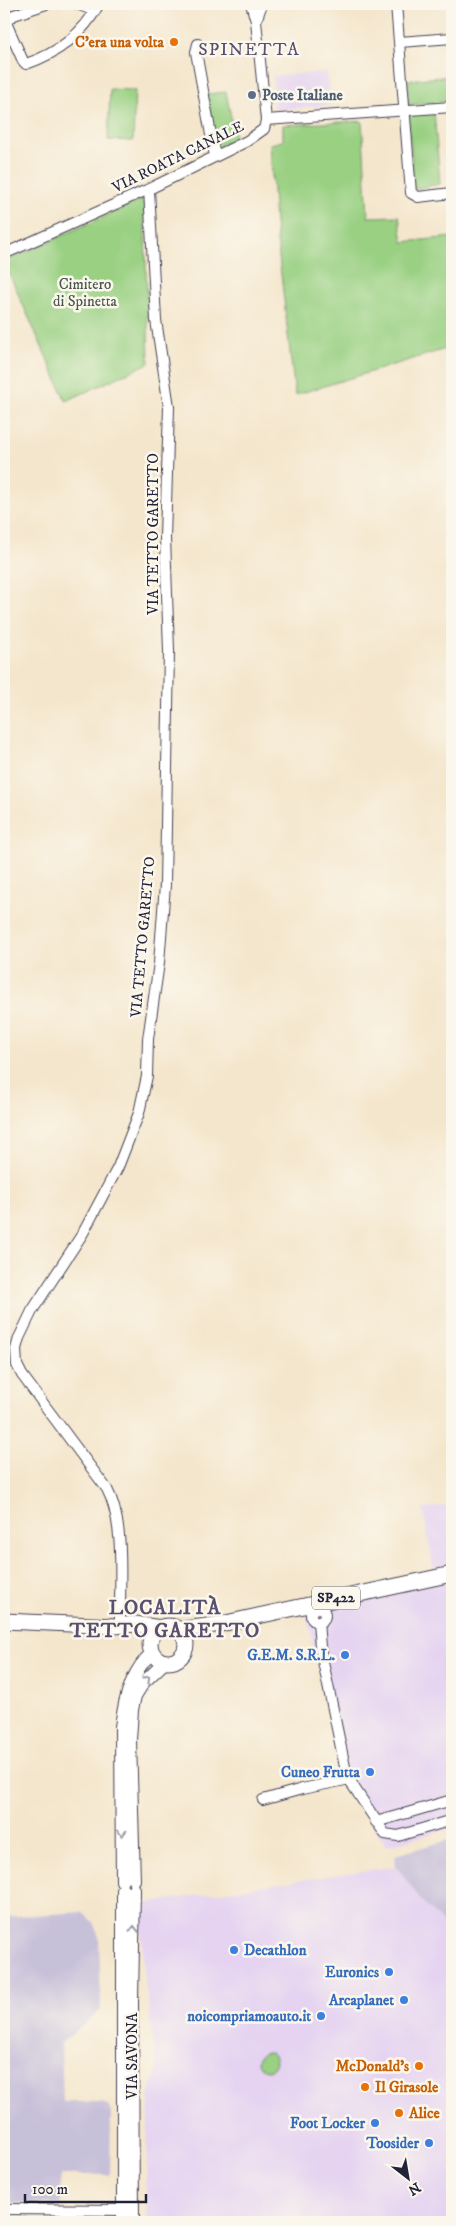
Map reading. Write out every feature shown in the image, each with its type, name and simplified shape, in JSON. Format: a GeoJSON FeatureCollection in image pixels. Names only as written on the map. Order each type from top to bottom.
{"type":"FeatureCollection","features":[{"type":"Feature","properties":{"kind":"main road","name":"SP422"},"geometry":{"type":"LineString","coordinates":[[151,1648],[153,1635],[160,1628],[170,1626],[179,1630],[221,1624],[317,1605],[452,1574]]}},
{"type":"Feature","properties":{"kind":"main road"},"geometry":{"type":"LineString","coordinates":[[4,1621],[120,1626],[135,1624],[160,1628]]}},
{"type":"Feature","properties":{"kind":"main road","name":"SP422"},"geometry":{"type":"LineString","coordinates":[[165,1662],[177,1660],[185,1651],[186,1645],[193,1639],[221,1624]]}},
{"type":"Feature","properties":{"kind":"main road"},"geometry":{"type":"LineString","coordinates":[[120,1626],[134,1632],[151,1648],[156,1657],[165,1662]]}},
{"type":"Feature","properties":{"kind":"main road"},"geometry":{"type":"LineString","coordinates":[[179,1630],[186,1639],[186,1645]]}},
{"type":"Feature","properties":{"kind":"street"},"geometry":{"type":"LineString","coordinates":[[46,4],[14,15],[8,20],[6,26],[26,64],[48,55],[71,40],[88,23],[97,7],[77,4]]}},
{"type":"Feature","properties":{"kind":"street"},"geometry":{"type":"LineString","coordinates":[[251,4],[256,21],[266,120],[452,107]]}},
{"type":"Feature","properties":{"kind":"street"},"geometry":{"type":"LineString","coordinates":[[256,21],[262,4]]}},
{"type":"Feature","properties":{"kind":"street"},"geometry":{"type":"LineString","coordinates":[[396,4],[411,193],[418,197],[452,193]]}},
{"type":"Feature","properties":{"kind":"street"},"geometry":{"type":"LineString","coordinates":[[400,42],[452,38]]}},
{"type":"Feature","properties":{"kind":"street"},"geometry":{"type":"LineString","coordinates":[[198,44],[197,59],[215,157]]}},
{"type":"Feature","properties":{"kind":"street","name":"VIA ROATA CANALE"},"geometry":{"type":"LineString","coordinates":[[4,254],[149,189],[257,136],[264,129],[266,120]]}},
{"type":"Feature","properties":{"kind":"street","name":"VIA TETTO GARETTO"},"geometry":{"type":"LineString","coordinates":[[120,1626],[119,1530],[115,1504],[107,1489],[22,1376],[18,1365],[16,1349],[19,1338],[32,1311],[83,1232],[118,1167],[139,1113],[147,1076],[148,1039],[159,963],[166,885],[169,651],[165,538],[169,407],[156,320],[149,189]]}},
{"type":"Feature","properties":{"kind":"street"},"geometry":{"type":"LineString","coordinates":[[317,1605],[311,1615],[314,1620],[318,1621],[320,1647],[345,1767],[350,1779],[376,1822],[385,1834],[398,1836],[452,1820]]}},
{"type":"Feature","properties":{"kind":"street","name":"VIA SAVONA"},"geometry":{"type":"LineString","coordinates":[[133,2222],[132,2000],[121,1727],[124,1704],[134,1677],[151,1648]]}},
{"type":"Feature","properties":{"kind":"street","name":"VIA SAVONA"},"geometry":{"type":"LineString","coordinates":[[123,2216],[132,1710],[136,1696],[143,1683],[165,1662]]}},
{"type":"Feature","properties":{"kind":"street"},"geometry":{"type":"LineString","coordinates":[[263,1800],[302,1789],[350,1779]]}},
{"type":"Feature","properties":{"kind":"street"},"geometry":{"type":"LineString","coordinates":[[376,1822],[452,1800]]}},
{"type":"Feature","properties":{"kind":"street"},"geometry":{"type":"LineString","coordinates":[[4,2209],[123,2216]]}},
{"type":"Feature","properties":{"kind":"shaded area"},"geometry":{"type":"Polygon","coordinates":[[[327,72],[330,105],[275,110],[273,76],[327,72]]]}},
{"type":"Feature","properties":{"kind":"shaded area"},"geometry":{"type":"Polygon","coordinates":[[[452,1505],[452,1567],[434,1571],[423,1509],[452,1505]]]}},
{"type":"Feature","properties":{"kind":"shaded area"},"geometry":{"type":"Polygon","coordinates":[[[452,1580],[452,1828],[386,1846],[342,1777],[307,1615],[309,1609],[452,1580]]]}},
{"type":"Feature","properties":{"kind":"shaded area"},"geometry":{"type":"Polygon","coordinates":[[[452,1839],[452,1933],[420,1899],[396,1866],[395,1855],[452,1839]]]}},
{"type":"Feature","properties":{"kind":"shaded area"},"geometry":{"type":"Polygon","coordinates":[[[396,1866],[420,1899],[452,1933],[452,2222],[147,2222],[146,2184],[149,2094],[157,2069],[145,1982],[139,1904],[396,1866]]]}},
{"type":"Feature","properties":{"kind":"shaded area"},"geometry":{"type":"Polygon","coordinates":[[[82,1912],[93,1922],[99,1937],[101,2010],[61,2043],[63,2102],[101,2102],[108,2105],[111,2113],[110,2175],[61,2175],[61,2204],[4,2203],[4,1917],[82,1912]]]}},
{"type":"Feature","properties":{"kind":"green space"},"geometry":{"type":"Polygon","coordinates":[[[452,76],[452,101],[408,105],[408,80],[452,76]]]}},
{"type":"Feature","properties":{"kind":"green space"},"geometry":{"type":"Polygon","coordinates":[[[110,89],[135,90],[133,141],[108,140],[110,89]]]}},
{"type":"Feature","properties":{"kind":"green space"},"geometry":{"type":"Polygon","coordinates":[[[226,92],[235,137],[216,148],[207,94],[226,92]]]}},
{"type":"Feature","properties":{"kind":"green space"},"geometry":{"type":"Polygon","coordinates":[[[434,111],[440,184],[414,189],[408,113],[434,111]]]}},
{"type":"Feature","properties":{"kind":"green space"},"geometry":{"type":"Polygon","coordinates":[[[362,121],[368,217],[399,216],[403,242],[452,237],[452,347],[295,395],[275,223],[270,144],[283,141],[283,125],[362,121]]]}},
{"type":"Feature","properties":{"kind":"green space","name":"Cimitero di Spinetta"},"geometry":{"type":"Polygon","coordinates":[[[144,198],[149,363],[66,401],[4,262],[144,198]]]}},
{"type":"Feature","properties":{"kind":"green space"},"geometry":{"type":"Polygon","coordinates":[[[263,2052],[271,2052],[276,2057],[274,2068],[263,2070],[258,2065],[258,2057],[263,2052]]]}},
{"type":"Feature","properties":{"kind":"place","name":"C'era una volta"},"geometry":{"type":"Point","coordinates":[174,42]}},
{"type":"Feature","properties":{"kind":"place","name":"Poste Italiane"},"geometry":{"type":"Point","coordinates":[252,95]}},
{"type":"Feature","properties":{"kind":"place","name":"G.E.M. S.R.L."},"geometry":{"type":"Point","coordinates":[345,1655]}},
{"type":"Feature","properties":{"kind":"place","name":"Cuneo Frutta"},"geometry":{"type":"Point","coordinates":[370,1772]}},
{"type":"Feature","properties":{"kind":"place","name":"Decathlon"},"geometry":{"type":"Point","coordinates":[234,1950]}},
{"type":"Feature","properties":{"kind":"place","name":"Euronics"},"geometry":{"type":"Point","coordinates":[389,1972]}},
{"type":"Feature","properties":{"kind":"place","name":"Arcaplanet"},"geometry":{"type":"Point","coordinates":[404,2000]}},
{"type":"Feature","properties":{"kind":"place","name":"noicompriamoauto.it"},"geometry":{"type":"Point","coordinates":[321,2016]}},
{"type":"Feature","properties":{"kind":"place","name":"McDonald's"},"geometry":{"type":"Point","coordinates":[419,2066]}},
{"type":"Feature","properties":{"kind":"place","name":"Il Girasole"},"geometry":{"type":"Point","coordinates":[365,2087]}},
{"type":"Feature","properties":{"kind":"place","name":"Alice"},"geometry":{"type":"Point","coordinates":[399,2113]}},
{"type":"Feature","properties":{"kind":"place","name":"Foot Locker"},"geometry":{"type":"Point","coordinates":[375,2123]}},
{"type":"Feature","properties":{"kind":"place","name":"Toosider"},"geometry":{"type":"Point","coordinates":[429,2143]}},
{"type":"Feature","properties":{"kind":"district","name":"SPINETTA"},"geometry":{"type":"Point","coordinates":[249,50]}},
{"type":"Feature","properties":{"kind":"district","name":"LOCALITÀ TETTO GARETTO"},"geometry":{"type":"Point","coordinates":[165,1620]}}]}
